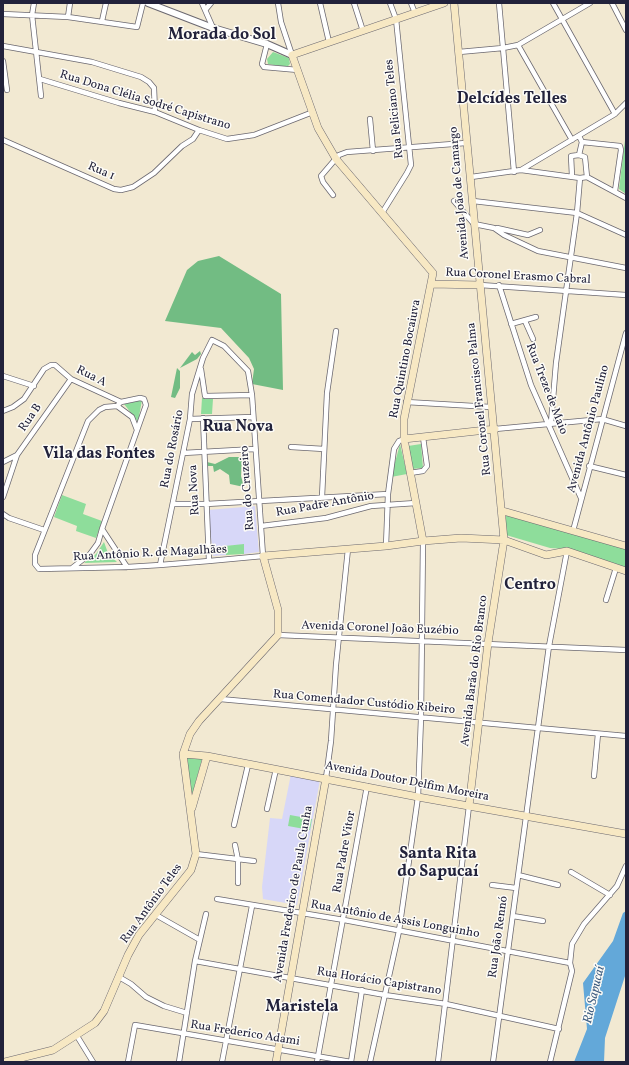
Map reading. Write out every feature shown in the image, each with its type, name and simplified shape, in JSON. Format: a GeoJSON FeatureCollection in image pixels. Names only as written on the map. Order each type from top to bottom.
{"type":"FeatureCollection","features":[{"type":"Feature","properties":{"kind":"main road"},"geometry":{"type":"LineString","coordinates":[[432,284],[434,276],[431,270],[336,159],[321,134],[292,55],[444,3]]}},
{"type":"Feature","properties":{"kind":"main road","name":"Avenida João de Camargo"},"geometry":{"type":"LineString","coordinates":[[454,3],[480,285]]}},
{"type":"Feature","properties":{"kind":"main road","name":"Rua Coronel Erasmo Cabral"},"geometry":{"type":"LineString","coordinates":[[432,284],[480,285]]}},
{"type":"Feature","properties":{"kind":"main road","name":"Rua Quintino Bocaiuva"},"geometry":{"type":"LineString","coordinates":[[423,541],[404,439],[406,402],[432,284]]}},
{"type":"Feature","properties":{"kind":"main road","name":"Rua Coronel Francisco Palma"},"geometry":{"type":"LineString","coordinates":[[480,285],[491,407],[495,429],[503,512],[504,540]]}},
{"type":"Feature","properties":{"kind":"main road"},"geometry":{"type":"LineString","coordinates":[[404,439],[495,429]]}},
{"type":"Feature","properties":{"kind":"main road"},"geometry":{"type":"LineString","coordinates":[[503,512],[626,546]]}},
{"type":"Feature","properties":{"kind":"main road"},"geometry":{"type":"LineString","coordinates":[[183,754],[190,734],[199,721],[278,635],[278,610],[263,556],[461,538],[504,540],[546,555],[567,552],[626,571]]}},
{"type":"Feature","properties":{"kind":"main road","name":"Avenida Barão do Rio Branco"},"geometry":{"type":"LineString","coordinates":[[469,806],[488,643],[504,540]]}},
{"type":"Feature","properties":{"kind":"main road","name":"Avenida Doutor Delfim Moreira"},"geometry":{"type":"LineString","coordinates":[[183,754],[207,756],[418,797],[626,834]]}},
{"type":"Feature","properties":{"kind":"main road","name":"Rua Antônio Teles"},"geometry":{"type":"LineString","coordinates":[[5,1062],[53,1050],[89,1029],[100,1018],[128,955],[139,935],[187,876],[196,854],[183,754]]}},
{"type":"Feature","properties":{"kind":"main road","name":"Rua Antônio Teles"},"geometry":{"type":"LineString","coordinates":[[191,810],[207,756]]}},
{"type":"Feature","properties":{"kind":"main road","name":"Avenida Frederico de Paula Cunha"},"geometry":{"type":"LineString","coordinates":[[276,1062],[326,778]]}},
{"type":"Feature","properties":{"kind":"street"},"geometry":{"type":"LineString","coordinates":[[34,3],[32,15],[42,96]]}},
{"type":"Feature","properties":{"kind":"street"},"geometry":{"type":"LineString","coordinates":[[68,17],[70,3]]}},
{"type":"Feature","properties":{"kind":"street"},"geometry":{"type":"LineString","coordinates":[[102,21],[106,3]]}},
{"type":"Feature","properties":{"kind":"street"},"geometry":{"type":"LineString","coordinates":[[3,14],[68,17],[137,27],[143,3]]}},
{"type":"Feature","properties":{"kind":"street"},"geometry":{"type":"LineString","coordinates":[[148,3],[213,28],[267,44],[292,55]]}},
{"type":"Feature","properties":{"kind":"street"},"geometry":{"type":"LineString","coordinates":[[202,3],[206,9],[213,28]]}},
{"type":"Feature","properties":{"kind":"street"},"geometry":{"type":"LineString","coordinates":[[206,9],[211,3]]}},
{"type":"Feature","properties":{"kind":"street"},"geometry":{"type":"LineString","coordinates":[[278,3],[281,22],[292,55]]}},
{"type":"Feature","properties":{"kind":"street"},"geometry":{"type":"LineString","coordinates":[[320,3],[330,42]]}},
{"type":"Feature","properties":{"kind":"street"},"geometry":{"type":"LineString","coordinates":[[354,3],[363,31]]}},
{"type":"Feature","properties":{"kind":"street","name":"Rua Feliciano Teles"},"geometry":{"type":"LineString","coordinates":[[382,213],[408,173],[411,165],[396,19],[390,3]]}},
{"type":"Feature","properties":{"kind":"street"},"geometry":{"type":"LineString","coordinates":[[412,3],[415,13]]}},
{"type":"Feature","properties":{"kind":"street"},"geometry":{"type":"LineString","coordinates":[[499,3],[514,172]]}},
{"type":"Feature","properties":{"kind":"street"},"geometry":{"type":"LineString","coordinates":[[553,3],[615,114]]}},
{"type":"Feature","properties":{"kind":"street"},"geometry":{"type":"LineString","coordinates":[[459,52],[503,48],[518,45],[590,3]]}},
{"type":"Feature","properties":{"kind":"street"},"geometry":{"type":"LineString","coordinates":[[612,3],[626,30]]}},
{"type":"Feature","properties":{"kind":"street"},"geometry":{"type":"LineString","coordinates":[[267,44],[262,64],[264,68],[298,70]]}},
{"type":"Feature","properties":{"kind":"street"},"geometry":{"type":"LineString","coordinates":[[518,45],[572,140]]}},
{"type":"Feature","properties":{"kind":"street"},"geometry":{"type":"LineString","coordinates":[[3,46],[92,62],[141,77],[149,82],[154,88],[155,112]]}},
{"type":"Feature","properties":{"kind":"street"},"geometry":{"type":"LineString","coordinates":[[3,61],[7,90]]}},
{"type":"Feature","properties":{"kind":"street","name":"Rua Dona Clélia Sodré Capistrano"},"geometry":{"type":"LineString","coordinates":[[40,79],[119,104],[155,112],[199,130],[227,139],[254,135],[313,112]]}},
{"type":"Feature","properties":{"kind":"street"},"geometry":{"type":"LineString","coordinates":[[471,177],[522,170],[615,114],[626,103]]}},
{"type":"Feature","properties":{"kind":"street"},"geometry":{"type":"LineString","coordinates":[[370,119],[373,151]]}},
{"type":"Feature","properties":{"kind":"street","name":"Rua 1"},"geometry":{"type":"LineString","coordinates":[[3,140],[121,190],[134,187],[154,173],[182,146],[193,139],[199,130]]}},
{"type":"Feature","properties":{"kind":"street"},"geometry":{"type":"LineString","coordinates":[[579,136],[582,142],[579,155]]}},
{"type":"Feature","properties":{"kind":"street"},"geometry":{"type":"LineString","coordinates":[[582,142],[617,144],[620,146],[621,150],[615,191]]}},
{"type":"Feature","properties":{"kind":"street"},"geometry":{"type":"LineString","coordinates":[[333,195],[323,182],[321,176],[339,155],[347,152],[466,143]]}},
{"type":"Feature","properties":{"kind":"street"},"geometry":{"type":"LineString","coordinates":[[572,176],[571,156],[579,155],[585,157],[587,177]]}},
{"type":"Feature","properties":{"kind":"street"},"geometry":{"type":"LineString","coordinates":[[522,170],[580,178],[587,177],[626,198]]}},
{"type":"Feature","properties":{"kind":"street"},"geometry":{"type":"LineString","coordinates":[[549,423],[577,213],[580,178]]}},
{"type":"Feature","properties":{"kind":"street"},"geometry":{"type":"LineString","coordinates":[[454,202],[474,224],[528,234],[540,230]]}},
{"type":"Feature","properties":{"kind":"street"},"geometry":{"type":"LineString","coordinates":[[473,202],[577,213],[626,235]]}},
{"type":"Feature","properties":{"kind":"street"},"geometry":{"type":"LineString","coordinates":[[494,228],[504,235],[538,252],[626,268]]}},
{"type":"Feature","properties":{"kind":"street"},"geometry":{"type":"LineString","coordinates":[[526,245],[528,234]]}},
{"type":"Feature","properties":{"kind":"street","name":"Rua Coronel Erasmo Cabral"},"geometry":{"type":"LineString","coordinates":[[480,285],[499,285],[626,295]]}},
{"type":"Feature","properties":{"kind":"street","name":"Rua Treze de Maio"},"geometry":{"type":"LineString","coordinates":[[499,285],[531,386],[549,423],[581,498]]}},
{"type":"Feature","properties":{"kind":"street"},"geometry":{"type":"LineString","coordinates":[[512,324],[536,317]]}},
{"type":"Feature","properties":{"kind":"street"},"geometry":{"type":"LineString","coordinates":[[525,321],[533,339]]}},
{"type":"Feature","properties":{"kind":"street"},"geometry":{"type":"LineString","coordinates":[[322,497],[327,394],[336,331]]}},
{"type":"Feature","properties":{"kind":"street","name":"Avenida Antônio Paulino"},"geometry":{"type":"LineString","coordinates":[[573,531],[589,466],[626,333]]}},
{"type":"Feature","properties":{"kind":"street","name":"Rua do Rosário"},"geometry":{"type":"LineString","coordinates":[[160,565],[190,419],[192,394],[203,358],[212,340]]}},
{"type":"Feature","properties":{"kind":"street","name":"Rua do Cruzeiro"},"geometry":{"type":"LineString","coordinates":[[212,340],[224,346],[244,365],[248,371],[252,395],[263,556]]}},
{"type":"Feature","properties":{"kind":"street","name":"Rua A"},"geometry":{"type":"LineString","coordinates":[[3,411],[13,407],[24,399],[44,369],[51,365],[55,365],[71,379],[119,404],[132,417],[138,430]]}},
{"type":"Feature","properties":{"kind":"street"},"geometry":{"type":"LineString","coordinates":[[201,366],[205,396],[252,395]]}},
{"type":"Feature","properties":{"kind":"street"},"geometry":{"type":"LineString","coordinates":[[3,376],[34,386]]}},
{"type":"Feature","properties":{"kind":"street","name":"Rua B"},"geometry":{"type":"LineString","coordinates":[[3,462],[17,455],[71,379]]}},
{"type":"Feature","properties":{"kind":"street"},"geometry":{"type":"LineString","coordinates":[[3,514],[9,518],[44,530],[53,512],[88,421],[99,410],[140,398],[144,399],[146,405],[98,543],[90,554],[72,568]]}},
{"type":"Feature","properties":{"kind":"street"},"geometry":{"type":"LineString","coordinates":[[406,402],[491,407]]}},
{"type":"Feature","properties":{"kind":"street"},"geometry":{"type":"LineString","coordinates":[[190,419],[253,417]]}},
{"type":"Feature","properties":{"kind":"street","name":"Rua Nova"},"geometry":{"type":"LineString","coordinates":[[203,418],[209,561]]}},
{"type":"Feature","properties":{"kind":"street"},"geometry":{"type":"LineString","coordinates":[[495,429],[602,419],[626,426]]}},
{"type":"Feature","properties":{"kind":"street"},"geometry":{"type":"LineString","coordinates":[[410,473],[423,471],[427,466],[423,437]]}},
{"type":"Feature","properties":{"kind":"street"},"geometry":{"type":"LineString","coordinates":[[386,546],[388,494],[394,449],[399,441],[404,439]]}},
{"type":"Feature","properties":{"kind":"street"},"geometry":{"type":"LineString","coordinates":[[291,447],[324,449]]}},
{"type":"Feature","properties":{"kind":"street"},"geometry":{"type":"LineString","coordinates":[[183,453],[255,449]]}},
{"type":"Feature","properties":{"kind":"street"},"geometry":{"type":"LineString","coordinates":[[3,497],[17,455]]}},
{"type":"Feature","properties":{"kind":"street"},"geometry":{"type":"LineString","coordinates":[[589,466],[626,475]]}},
{"type":"Feature","properties":{"kind":"street"},"geometry":{"type":"LineString","coordinates":[[173,504],[206,504],[388,494]]}},
{"type":"Feature","properties":{"kind":"street","name":"Rua Padre Antônio"},"geometry":{"type":"LineString","coordinates":[[261,526],[326,518],[371,506],[416,503]]}},
{"type":"Feature","properties":{"kind":"street"},"geometry":{"type":"LineString","coordinates":[[102,529],[127,567]]}},
{"type":"Feature","properties":{"kind":"street","name":"Rua Antônio R. de Magalhães"},"geometry":{"type":"LineString","coordinates":[[44,530],[35,555],[35,564],[39,569],[127,567],[263,556]]}},
{"type":"Feature","properties":{"kind":"street"},"geometry":{"type":"LineString","coordinates":[[370,1062],[399,931],[418,797],[421,718],[423,541]]}},
{"type":"Feature","properties":{"kind":"street"},"geometry":{"type":"LineString","coordinates":[[326,778],[348,549]]}},
{"type":"Feature","properties":{"kind":"street","name":"Rua João Rennó"},"geometry":{"type":"LineString","coordinates":[[493,1062],[549,646],[567,552]]}},
{"type":"Feature","properties":{"kind":"street"},"geometry":{"type":"LineString","coordinates":[[606,600],[616,568]]}},
{"type":"Feature","properties":{"kind":"street","name":"Avenida Coronel João Euzébio"},"geometry":{"type":"LineString","coordinates":[[278,635],[626,650]]}},
{"type":"Feature","properties":{"kind":"street","name":"Rua Comendador Custódio Ribeiro"},"geometry":{"type":"LineString","coordinates":[[220,699],[626,736]]}},
{"type":"Feature","properties":{"kind":"street"},"geometry":{"type":"LineString","coordinates":[[594,776],[598,734]]}},
{"type":"Feature","properties":{"kind":"street"},"geometry":{"type":"LineString","coordinates":[[234,825],[248,765]]}},
{"type":"Feature","properties":{"kind":"street"},"geometry":{"type":"LineString","coordinates":[[267,809],[276,769]]}},
{"type":"Feature","properties":{"kind":"street","name":"Rua Padre Vitor"},"geometry":{"type":"LineString","coordinates":[[317,1062],[344,920],[367,786]]}},
{"type":"Feature","properties":{"kind":"street"},"geometry":{"type":"LineString","coordinates":[[438,1062],[469,806]]}},
{"type":"Feature","properties":{"kind":"street"},"geometry":{"type":"LineString","coordinates":[[235,845],[238,860],[238,883]]}},
{"type":"Feature","properties":{"kind":"street"},"geometry":{"type":"LineString","coordinates":[[196,854],[254,861]]}},
{"type":"Feature","properties":{"kind":"street"},"geometry":{"type":"LineString","coordinates":[[550,1062],[572,971],[570,952],[576,936],[617,886],[626,866]]}},
{"type":"Feature","properties":{"kind":"street"},"geometry":{"type":"LineString","coordinates":[[571,872],[610,894]]}},
{"type":"Feature","properties":{"kind":"street"},"geometry":{"type":"LineString","coordinates":[[518,875],[558,885]]}},
{"type":"Feature","properties":{"kind":"street"},"geometry":{"type":"LineString","coordinates":[[492,885],[516,888]]}},
{"type":"Feature","properties":{"kind":"street","name":"Rua Antônio de Assis Longuinho"},"geometry":{"type":"LineString","coordinates":[[217,899],[344,920],[570,963]]}},
{"type":"Feature","properties":{"kind":"street"},"geometry":{"type":"LineString","coordinates":[[222,1062],[241,970],[252,906]]}},
{"type":"Feature","properties":{"kind":"street"},"geometry":{"type":"LineString","coordinates":[[179,1062],[196,961],[206,914]]}},
{"type":"Feature","properties":{"kind":"street"},"geometry":{"type":"LineString","coordinates":[[156,915],[200,940]]}},
{"type":"Feature","properties":{"kind":"street"},"geometry":{"type":"LineString","coordinates":[[513,916],[543,921]]}},
{"type":"Feature","properties":{"kind":"street","name":"Rua Horácio Capistrano"},"geometry":{"type":"LineString","coordinates":[[196,961],[385,995],[446,1004],[499,1014],[559,1029]]}},
{"type":"Feature","properties":{"kind":"street"},"geometry":{"type":"LineString","coordinates":[[119,977],[146,996],[164,1006],[187,1013]]}},
{"type":"Feature","properties":{"kind":"street"},"geometry":{"type":"LineString","coordinates":[[351,1062],[362,990]]}},
{"type":"Feature","properties":{"kind":"street","name":"Rua Frederico Adami"},"geometry":{"type":"LineString","coordinates":[[128,1062],[135,1025],[351,1062]]}},
{"type":"Feature","properties":{"kind":"street"},"geometry":{"type":"LineString","coordinates":[[77,1036],[93,1062]]}},
{"type":"Feature","properties":{"kind":"shaded area"},"geometry":{"type":"Polygon","coordinates":[[[255,506],[259,552],[244,554],[244,545],[225,546],[226,555],[213,556],[208,510],[255,506]]]}},
{"type":"Feature","properties":{"kind":"shaded area"},"geometry":{"type":"Polygon","coordinates":[[[291,774],[320,780],[297,905],[263,899],[262,887],[270,818],[282,819],[291,774]]]}},
{"type":"Feature","properties":{"kind":"green space"},"geometry":{"type":"Polygon","coordinates":[[[273,52],[289,58],[290,64],[287,67],[268,64],[267,59],[273,52]]]}},
{"type":"Feature","properties":{"kind":"green space"},"geometry":{"type":"Polygon","coordinates":[[[626,132],[626,194],[619,189],[626,132]]]}},
{"type":"Feature","properties":{"kind":"green space"},"geometry":{"type":"Polygon","coordinates":[[[219,256],[281,294],[283,390],[252,384],[254,369],[249,358],[221,328],[165,321],[187,270],[198,261],[219,256]]]}},
{"type":"Feature","properties":{"kind":"green space"},"geometry":{"type":"Polygon","coordinates":[[[200,351],[201,354],[197,359],[180,368],[192,352],[195,355],[200,351]]]}},
{"type":"Feature","properties":{"kind":"green space"},"geometry":{"type":"Polygon","coordinates":[[[177,368],[180,371],[180,388],[175,398],[171,397],[177,368]]]}},
{"type":"Feature","properties":{"kind":"green space"},"geometry":{"type":"Polygon","coordinates":[[[202,398],[213,399],[212,414],[201,414],[202,398]]]}},
{"type":"Feature","properties":{"kind":"green space"},"geometry":{"type":"Polygon","coordinates":[[[142,400],[138,422],[124,404],[142,400]]]}},
{"type":"Feature","properties":{"kind":"green space"},"geometry":{"type":"Polygon","coordinates":[[[400,444],[407,474],[391,477],[400,444]]]}},
{"type":"Feature","properties":{"kind":"green space"},"geometry":{"type":"Polygon","coordinates":[[[421,444],[423,468],[411,469],[408,446],[421,444]]]}},
{"type":"Feature","properties":{"kind":"green space"},"geometry":{"type":"Polygon","coordinates":[[[229,457],[242,457],[241,476],[244,487],[230,484],[229,475],[220,469],[214,472],[213,466],[208,466],[207,462],[215,464],[229,457]]]}},
{"type":"Feature","properties":{"kind":"green space"},"geometry":{"type":"Polygon","coordinates":[[[62,495],[86,504],[83,514],[102,521],[96,538],[76,531],[77,526],[54,517],[62,495]]]}},
{"type":"Feature","properties":{"kind":"green space"},"geometry":{"type":"Polygon","coordinates":[[[506,515],[626,549],[626,568],[565,549],[550,548],[506,535],[506,515]]]}},
{"type":"Feature","properties":{"kind":"green space"},"geometry":{"type":"Polygon","coordinates":[[[104,542],[108,553],[117,562],[84,563],[96,554],[104,542]]]}},
{"type":"Feature","properties":{"kind":"green space"},"geometry":{"type":"Polygon","coordinates":[[[244,544],[244,554],[226,555],[225,546],[244,544]]]}},
{"type":"Feature","properties":{"kind":"green space"},"geometry":{"type":"Polygon","coordinates":[[[187,757],[202,759],[191,799],[187,757]]]}},
{"type":"Feature","properties":{"kind":"green space"},"geometry":{"type":"Polygon","coordinates":[[[290,815],[312,819],[310,830],[288,826],[290,815]]]}},
{"type":"Feature","properties":{"kind":"water","name":"Rio Sapucaí"},"geometry":{"type":"Polygon","coordinates":[[[626,911],[626,973],[605,1038],[604,1062],[574,1062],[587,1029],[583,983],[613,941],[623,913],[626,911]]]}},
{"type":"Feature","properties":{"kind":"district","name":"Morada do Sol"},"geometry":{"type":"Point","coordinates":[222,36]}},
{"type":"Feature","properties":{"kind":"district","name":"Delcídes Telles"},"geometry":{"type":"Point","coordinates":[512,100]}},
{"type":"Feature","properties":{"kind":"district","name":"Rua Nova"},"geometry":{"type":"Point","coordinates":[238,428]}},
{"type":"Feature","properties":{"kind":"district","name":"Vila das Fontes"},"geometry":{"type":"Point","coordinates":[99,455]}},
{"type":"Feature","properties":{"kind":"district","name":"Centro"},"geometry":{"type":"Point","coordinates":[530,586]}},
{"type":"Feature","properties":{"kind":"district","name":"Santa Rita do Sapucaí"},"geometry":{"type":"Point","coordinates":[438,864]}},
{"type":"Feature","properties":{"kind":"district","name":"Maristela"},"geometry":{"type":"Point","coordinates":[302,1008]}}]}
